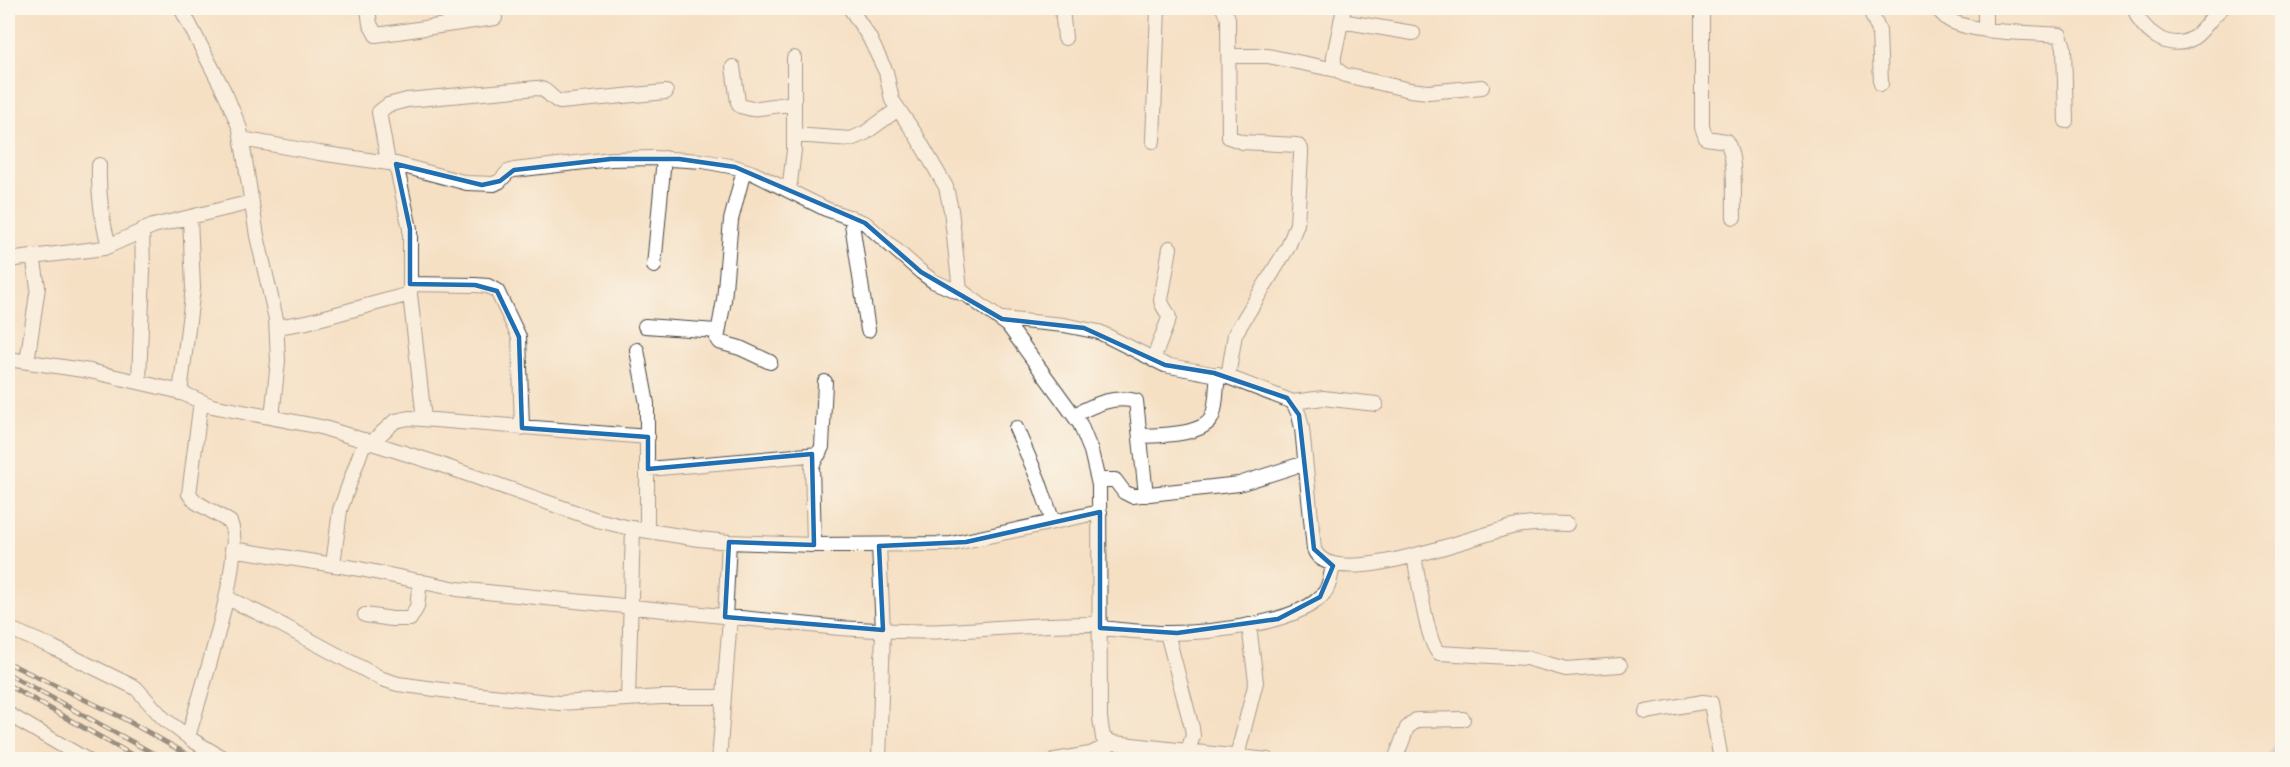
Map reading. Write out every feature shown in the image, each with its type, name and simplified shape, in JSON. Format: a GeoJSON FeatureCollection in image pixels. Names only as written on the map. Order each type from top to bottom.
{"type":"FeatureCollection","features":[{"type":"Feature","properties":{"kind":"street"},"geometry":{"type":"LineString","coordinates":[[182,8],[236,117],[242,138],[257,236],[277,327],[279,361],[272,417]]}},
{"type":"Feature","properties":{"kind":"street"},"geometry":{"type":"LineString","coordinates":[[368,8],[370,24],[376,35],[495,18]]}},
{"type":"Feature","properties":{"kind":"street"},"geometry":{"type":"LineString","coordinates":[[850,8],[869,37],[888,81],[891,97],[946,187],[951,210],[959,284],[963,294]]}},
{"type":"Feature","properties":{"kind":"street"},"geometry":{"type":"LineString","coordinates":[[1062,8],[1065,38]]}},
{"type":"Feature","properties":{"kind":"street"},"geometry":{"type":"LineString","coordinates":[[1153,141],[1158,8]]}},
{"type":"Feature","properties":{"kind":"street"},"geometry":{"type":"LineString","coordinates":[[1140,436],[1187,431],[1207,424],[1213,414],[1236,334],[1290,243],[1297,224],[1301,149],[1291,144],[1242,142],[1229,137],[1228,18],[1222,8]]}},
{"type":"Feature","properties":{"kind":"street"},"geometry":{"type":"LineString","coordinates":[[1702,8],[1702,127],[1706,138],[1726,141],[1729,145],[1732,156],[1734,217]]}},
{"type":"Feature","properties":{"kind":"street"},"geometry":{"type":"LineString","coordinates":[[1869,8],[1879,31],[1881,84]]}},
{"type":"Feature","properties":{"kind":"street"},"geometry":{"type":"LineString","coordinates":[[1937,8],[1950,21],[2013,33],[2060,35],[2064,47],[2066,121]]}},
{"type":"Feature","properties":{"kind":"street"},"geometry":{"type":"LineString","coordinates":[[1985,8],[1985,28]]}},
{"type":"Feature","properties":{"kind":"street"},"geometry":{"type":"LineString","coordinates":[[2135,8],[2140,22],[2150,32],[2173,43],[2192,38],[2222,8]]}},
{"type":"Feature","properties":{"kind":"street"},"geometry":{"type":"LineString","coordinates":[[1336,70],[1333,64],[1343,14],[1413,33]]}},
{"type":"Feature","properties":{"kind":"street"},"geometry":{"type":"LineString","coordinates":[[1229,56],[1268,56],[1336,70],[1345,75],[1410,90],[1428,92],[1482,87]]}},
{"type":"Feature","properties":{"kind":"street"},"geometry":{"type":"LineString","coordinates":[[789,191],[794,135],[794,58]]}},
{"type":"Feature","properties":{"kind":"street"},"geometry":{"type":"LineString","coordinates":[[733,67],[740,105],[752,109],[794,103]]}},
{"type":"Feature","properties":{"kind":"street"},"geometry":{"type":"LineString","coordinates":[[423,420],[410,289],[410,229],[379,112],[388,105],[407,100],[537,88],[547,91],[553,99],[560,102],[666,92]]}},
{"type":"Feature","properties":{"kind":"street"},"geometry":{"type":"LineString","coordinates":[[794,135],[851,139],[865,133],[898,109]]}},
{"type":"Feature","properties":{"kind":"street"},"geometry":{"type":"LineString","coordinates":[[242,138],[319,153],[392,163],[443,178],[482,185],[500,181],[508,172],[514,170],[611,159],[664,158],[703,161],[744,170],[826,209],[866,223],[933,281],[963,294],[1002,319],[1074,415],[1086,436],[1098,480],[1100,512],[1101,734],[1107,742],[1186,755],[1268,759]]}},
{"type":"Feature","properties":{"kind":"street"},"geometry":{"type":"LineString","coordinates":[[654,266],[664,158]]}},
{"type":"Feature","properties":{"kind":"street"},"geometry":{"type":"LineString","coordinates":[[99,165],[100,214],[109,246]]}},
{"type":"Feature","properties":{"kind":"street"},"geometry":{"type":"LineString","coordinates":[[744,170],[731,220],[724,300],[717,331],[719,342],[740,348],[770,362]]}},
{"type":"Feature","properties":{"kind":"street"},"geometry":{"type":"LineString","coordinates":[[8,260],[109,246],[153,226],[252,202]]}},
{"type":"Feature","properties":{"kind":"street"},"geometry":{"type":"LineString","coordinates":[[180,393],[193,288],[190,217]]}},
{"type":"Feature","properties":{"kind":"street"},"geometry":{"type":"LineString","coordinates":[[851,217],[868,330]]}},
{"type":"Feature","properties":{"kind":"street"},"geometry":{"type":"LineString","coordinates":[[139,382],[142,231]]}},
{"type":"Feature","properties":{"kind":"street"},"geometry":{"type":"LineString","coordinates":[[1153,360],[1169,318],[1161,300],[1170,248]]}},
{"type":"Feature","properties":{"kind":"street"},"geometry":{"type":"LineString","coordinates":[[27,362],[38,287],[33,256]]}},
{"type":"Feature","properties":{"kind":"street"},"geometry":{"type":"LineString","coordinates":[[277,327],[307,322],[410,289],[488,286],[497,291],[519,337],[522,428]]}},
{"type":"Feature","properties":{"kind":"street"},"geometry":{"type":"LineString","coordinates":[[1002,319],[1084,328],[1118,340],[1153,360],[1173,367],[1223,376],[1293,402],[1323,398],[1376,405]]}},
{"type":"Feature","properties":{"kind":"street"},"geometry":{"type":"LineString","coordinates":[[645,326],[717,331]]}},
{"type":"Feature","properties":{"kind":"street"},"geometry":{"type":"LineString","coordinates":[[628,699],[631,608],[648,469],[646,395],[637,350]]}},
{"type":"Feature","properties":{"kind":"street"},"geometry":{"type":"LineString","coordinates":[[8,359],[90,371],[180,393],[212,406],[321,427],[436,463],[597,520],[640,530],[729,542],[879,546],[966,542],[1100,512]]}},
{"type":"Feature","properties":{"kind":"street"},"geometry":{"type":"LineString","coordinates":[[814,545],[812,466],[822,447],[825,382]]}},
{"type":"Feature","properties":{"kind":"street"},"geometry":{"type":"LineString","coordinates":[[1074,415],[1101,402],[1133,400],[1137,404],[1146,495]]}},
{"type":"Feature","properties":{"kind":"street"},"geometry":{"type":"LineString","coordinates":[[188,737],[227,598],[233,534],[230,522],[196,502],[189,494],[201,401]]}},
{"type":"Feature","properties":{"kind":"street"},"geometry":{"type":"LineString","coordinates":[[1293,402],[1299,415],[1314,549],[1316,555],[1333,566],[1400,561],[1512,527],[1544,523],[1567,524]]}},
{"type":"Feature","properties":{"kind":"street"},"geometry":{"type":"LineString","coordinates":[[333,565],[340,510],[368,441],[395,421],[409,418],[648,436]]}},
{"type":"Feature","properties":{"kind":"street"},"geometry":{"type":"LineString","coordinates":[[1016,428],[1053,522]]}},
{"type":"Feature","properties":{"kind":"street"},"geometry":{"type":"LineString","coordinates":[[648,469],[819,453]]}},
{"type":"Feature","properties":{"kind":"street"},"geometry":{"type":"LineString","coordinates":[[1098,480],[1115,480],[1128,495],[1146,495],[1239,484],[1305,463]]}},
{"type":"Feature","properties":{"kind":"street"},"geometry":{"type":"LineString","coordinates":[[719,759],[724,697],[729,542]]}},
{"type":"Feature","properties":{"kind":"street"},"geometry":{"type":"LineString","coordinates":[[879,546],[883,630],[879,759]]}},
{"type":"Feature","properties":{"kind":"street"},"geometry":{"type":"LineString","coordinates":[[232,549],[333,565],[458,589],[727,618],[883,630],[945,632],[1038,624],[1101,626],[1167,633],[1249,625],[1289,615],[1312,603],[1326,591],[1333,566]]}},
{"type":"Feature","properties":{"kind":"street"},"geometry":{"type":"LineString","coordinates":[[1414,556],[1427,625],[1433,645],[1440,654],[1527,658],[1566,669],[1620,665]]}},
{"type":"Feature","properties":{"kind":"street"},"geometry":{"type":"LineString","coordinates":[[365,615],[392,620],[411,619],[417,607],[420,581]]}},
{"type":"Feature","properties":{"kind":"street"},"geometry":{"type":"LineString","coordinates":[[227,598],[382,679],[398,684],[559,703],[661,697],[724,697]]}},
{"type":"Feature","properties":{"kind":"street"},"geometry":{"type":"LineString","coordinates":[[1238,756],[1256,682],[1249,625]]}},
{"type":"Feature","properties":{"kind":"street"},"geometry":{"type":"LineString","coordinates":[[8,628],[136,688],[163,718],[188,737],[226,759]]}},
{"type":"Feature","properties":{"kind":"street"},"geometry":{"type":"LineString","coordinates":[[1167,633],[1192,728],[1186,755]]}},
{"type":"Feature","properties":{"kind":"street"},"geometry":{"type":"LineString","coordinates":[[1646,712],[1703,702],[1711,703],[1721,759]]}},
{"type":"Feature","properties":{"kind":"street"},"geometry":{"type":"LineString","coordinates":[[8,714],[87,759]]}},
{"type":"Feature","properties":{"kind":"street"},"geometry":{"type":"LineString","coordinates":[[1395,759],[1407,728],[1416,720],[1464,719]]}},
{"type":"Feature","properties":{"kind":"street"},"geometry":{"type":"LineString","coordinates":[[1055,759],[1090,754],[1114,743]]}},
{"type":"Feature","properties":{"kind":"highlighted area"},"geometry":{"type":"Polygon","coordinates":[[[611,159],[679,159],[735,167],[865,223],[921,272],[1002,319],[1084,328],[1165,365],[1214,373],[1287,398],[1299,415],[1314,549],[1333,566],[1320,597],[1278,619],[1177,633],[1100,628],[1100,512],[966,542],[879,546],[883,630],[725,617],[729,542],[814,545],[812,454],[648,469],[648,437],[522,428],[519,337],[497,291],[475,285],[410,284],[410,229],[396,164],[482,185],[500,181],[514,170],[611,159]]]}},
{"type":"Feature","properties":{"kind":"waterway"},"geometry":{"type":"LineString","coordinates":[[2267,760],[2282,738]]}},
{"type":"Feature","properties":{"kind":"railway"},"geometry":{"type":"LineString","coordinates":[[8,663],[121,717],[197,760]]}},
{"type":"Feature","properties":{"kind":"railway"},"geometry":{"type":"LineString","coordinates":[[8,674],[165,760]]}},
{"type":"Feature","properties":{"kind":"railway"},"geometry":{"type":"LineString","coordinates":[[8,685],[141,760]]}}]}
